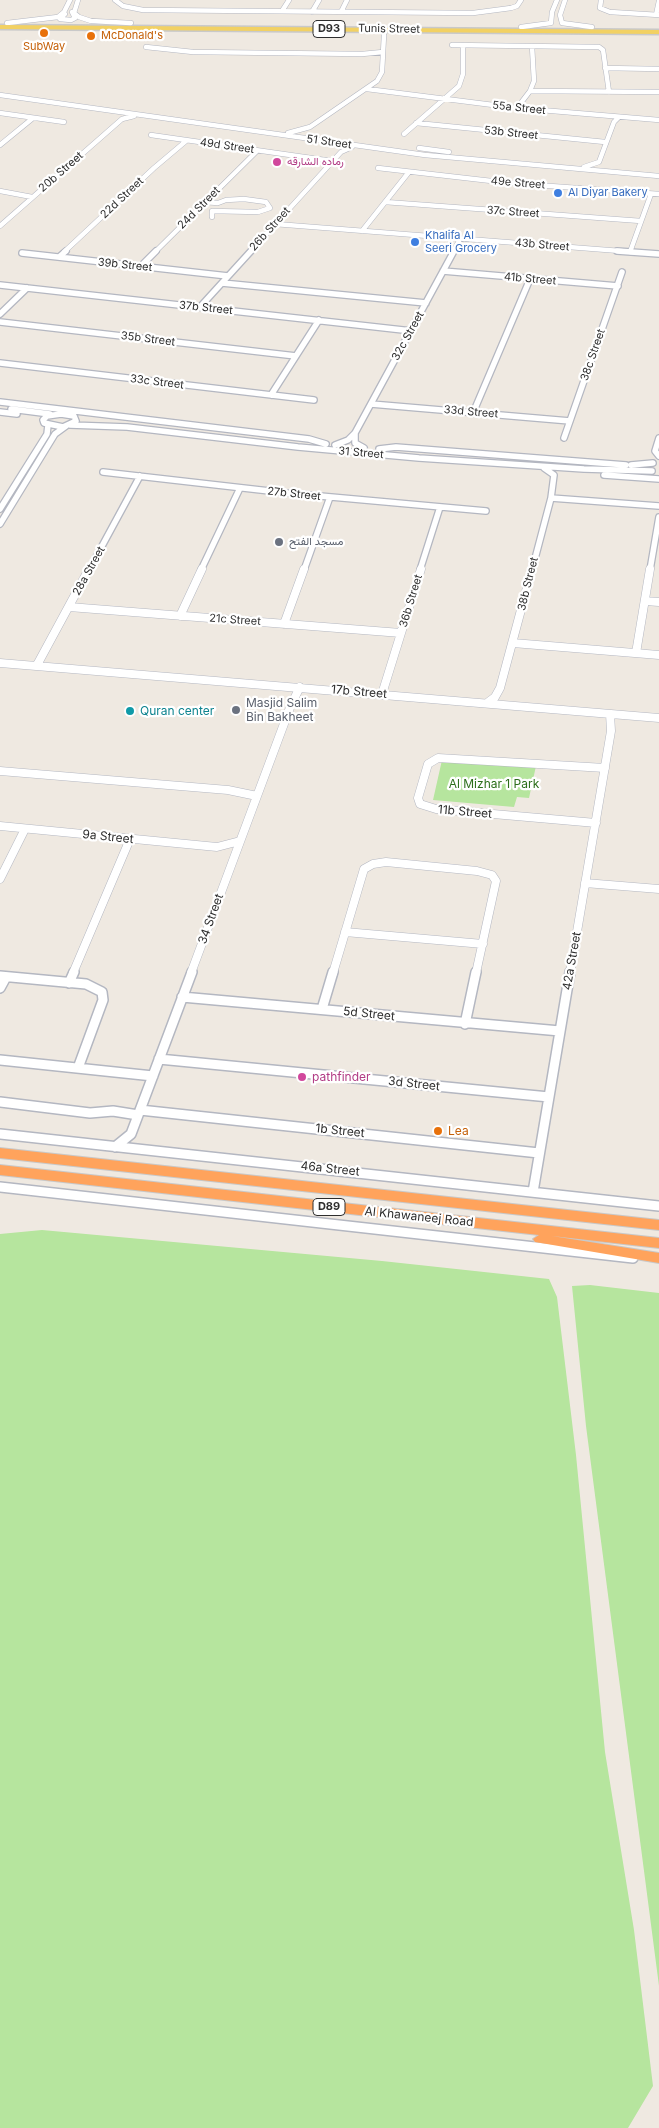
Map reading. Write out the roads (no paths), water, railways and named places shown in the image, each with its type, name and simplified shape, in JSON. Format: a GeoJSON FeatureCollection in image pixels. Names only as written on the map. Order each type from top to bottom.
{"type":"FeatureCollection","features":[{"type":"Feature","properties":{"kind":"highway"},"geometry":{"type":"LineString","coordinates":[[0,1145],[33,1151],[55,1159]]}},
{"type":"Feature","properties":{"kind":"highway","name":"Al Khawaneej Road"},"geometry":{"type":"LineString","coordinates":[[0,1153],[659,1225]]}},
{"type":"Feature","properties":{"kind":"highway","name":"Al Khawaneej Road"},"geometry":{"type":"LineString","coordinates":[[0,1170],[659,1244]]}},
{"type":"Feature","properties":{"kind":"highway"},"geometry":{"type":"LineString","coordinates":[[384,1213],[659,1259]]}},
{"type":"Feature","properties":{"kind":"main road","name":"Tunis Street"},"geometry":{"type":"LineString","coordinates":[[0,25],[7,23],[131,23],[659,30]]}},
{"type":"Feature","properties":{"kind":"main road","name":"Tunis Street"},"geometry":{"type":"LineString","coordinates":[[0,25],[659,30]]}},
{"type":"Feature","properties":{"kind":"street"},"geometry":{"type":"LineString","coordinates":[[70,0],[65,13],[60,19],[71,20],[74,18],[72,13],[78,0]]}},
{"type":"Feature","properties":{"kind":"street"},"geometry":{"type":"LineString","coordinates":[[115,0],[123,6],[143,10],[484,13],[514,7],[521,0]]}},
{"type":"Feature","properties":{"kind":"street"},"geometry":{"type":"LineString","coordinates":[[282,12],[290,0]]}},
{"type":"Feature","properties":{"kind":"street"},"geometry":{"type":"LineString","coordinates":[[312,12],[319,0]]}},
{"type":"Feature","properties":{"kind":"street"},"geometry":{"type":"LineString","coordinates":[[341,12],[347,0]]}},
{"type":"Feature","properties":{"kind":"street"},"geometry":{"type":"LineString","coordinates":[[521,27],[551,23],[552,12],[557,0]]}},
{"type":"Feature","properties":{"kind":"street"},"geometry":{"type":"LineString","coordinates":[[565,0],[560,15],[562,23],[592,28]]}},
{"type":"Feature","properties":{"kind":"street"},"geometry":{"type":"LineString","coordinates":[[601,0],[600,8],[610,12],[658,15],[659,1]]}},
{"type":"Feature","properties":{"kind":"street"},"geometry":{"type":"LineString","coordinates":[[75,8],[75,15],[83,19],[131,23]]}},
{"type":"Feature","properties":{"kind":"street"},"geometry":{"type":"LineString","coordinates":[[7,23],[49,19],[60,16],[65,10]]}},
{"type":"Feature","properties":{"kind":"street"},"geometry":{"type":"LineString","coordinates":[[368,29],[384,34]]}},
{"type":"Feature","properties":{"kind":"street"},"geometry":{"type":"LineString","coordinates":[[384,34],[397,29]]}},
{"type":"Feature","properties":{"kind":"street"},"geometry":{"type":"LineString","coordinates":[[233,128],[292,136],[300,134],[366,90],[381,75],[384,34]]}},
{"type":"Feature","properties":{"kind":"street"},"geometry":{"type":"LineString","coordinates":[[452,45],[601,48],[609,92]]}},
{"type":"Feature","properties":{"kind":"street"},"geometry":{"type":"LineString","coordinates":[[404,134],[456,89],[462,79],[463,45]]}},
{"type":"Feature","properties":{"kind":"street"},"geometry":{"type":"LineString","coordinates":[[518,106],[530,90],[535,73],[532,46]]}},
{"type":"Feature","properties":{"kind":"street"},"geometry":{"type":"LineString","coordinates":[[146,47],[186,52],[383,52]]}},
{"type":"Feature","properties":{"kind":"street"},"geometry":{"type":"LineString","coordinates":[[286,61],[288,53]]}},
{"type":"Feature","properties":{"kind":"street"},"geometry":{"type":"LineString","coordinates":[[605,68],[659,69]]}},
{"type":"Feature","properties":{"kind":"street","name":"55a Street"},"geometry":{"type":"LineString","coordinates":[[366,90],[510,108],[518,106],[615,119],[659,120]]}},
{"type":"Feature","properties":{"kind":"street"},"geometry":{"type":"LineString","coordinates":[[530,90],[659,92]]}},
{"type":"Feature","properties":{"kind":"street","name":"51 Street"},"geometry":{"type":"LineString","coordinates":[[0,93],[98,109],[359,146],[491,162],[659,173]]}},
{"type":"Feature","properties":{"kind":"street","name":"51 Street"},"geometry":{"type":"LineString","coordinates":[[0,93],[316,137],[564,164],[584,168]]}},
{"type":"Feature","properties":{"kind":"street"},"geometry":{"type":"LineString","coordinates":[[98,109],[119,114],[122,119],[128,113],[134,112],[180,117]]}},
{"type":"Feature","properties":{"kind":"street"},"geometry":{"type":"LineString","coordinates":[[0,113],[64,122]]}},
{"type":"Feature","properties":{"kind":"street","name":"20b Street"},"geometry":{"type":"LineString","coordinates":[[0,226],[122,119],[142,115]]}},
{"type":"Feature","properties":{"kind":"street"},"geometry":{"type":"LineString","coordinates":[[1,143],[33,118]]}},
{"type":"Feature","properties":{"kind":"street"},"geometry":{"type":"LineString","coordinates":[[599,162],[615,119]]}},
{"type":"Feature","properties":{"kind":"street","name":"53b Street"},"geometry":{"type":"LineString","coordinates":[[416,123],[605,142]]}},
{"type":"Feature","properties":{"kind":"street"},"geometry":{"type":"LineString","coordinates":[[288,133],[302,131],[310,127]]}},
{"type":"Feature","properties":{"kind":"street"},"geometry":{"type":"LineString","coordinates":[[310,127],[309,133],[316,137]]}},
{"type":"Feature","properties":{"kind":"street","name":"49d Street"},"geometry":{"type":"LineString","coordinates":[[151,135],[332,161]]}},
{"type":"Feature","properties":{"kind":"street","name":"22d Street"},"geometry":{"type":"LineString","coordinates":[[59,257],[186,140]]}},
{"type":"Feature","properties":{"kind":"street"},"geometry":{"type":"LineString","coordinates":[[337,143],[342,147],[340,152]]}},
{"type":"Feature","properties":{"kind":"street"},"geometry":{"type":"LineString","coordinates":[[340,152],[359,146]]}},
{"type":"Feature","properties":{"kind":"street","name":"24d Street"},"geometry":{"type":"LineString","coordinates":[[141,266],[257,151]]}},
{"type":"Feature","properties":{"kind":"street","name":"26b Street"},"geometry":{"type":"LineString","coordinates":[[200,307],[340,152]]}},
{"type":"Feature","properties":{"kind":"street"},"geometry":{"type":"LineString","coordinates":[[584,168],[599,162]]}},
{"type":"Feature","properties":{"kind":"street"},"geometry":{"type":"LineString","coordinates":[[599,162],[601,166],[610,170]]}},
{"type":"Feature","properties":{"kind":"street","name":"49e Street"},"geometry":{"type":"LineString","coordinates":[[378,168],[526,184],[659,194]]}},
{"type":"Feature","properties":{"kind":"street"},"geometry":{"type":"LineString","coordinates":[[584,168],[659,173]]}},
{"type":"Feature","properties":{"kind":"street"},"geometry":{"type":"LineString","coordinates":[[362,231],[409,172]]}},
{"type":"Feature","properties":{"kind":"street"},"geometry":{"type":"LineString","coordinates":[[2,191],[33,196]]}},
{"type":"Feature","properties":{"kind":"street"},"geometry":{"type":"LineString","coordinates":[[630,252],[651,194]]}},
{"type":"Feature","properties":{"kind":"street"},"geometry":{"type":"LineString","coordinates":[[204,202],[218,203],[226,200],[244,199],[266,202],[270,208],[258,212],[212,214],[218,203]]}},
{"type":"Feature","properties":{"kind":"street","name":"37c Street"},"geometry":{"type":"LineString","coordinates":[[385,202],[641,221]]}},
{"type":"Feature","properties":{"kind":"street","name":"43b Street"},"geometry":{"type":"LineString","coordinates":[[275,224],[659,254]]}},
{"type":"Feature","properties":{"kind":"street","name":"32c Street"},"geometry":{"type":"LineString","coordinates":[[355,433],[460,239]]}},
{"type":"Feature","properties":{"kind":"street","name":"39b Street"},"geometry":{"type":"LineString","coordinates":[[22,253],[228,276]]}},
{"type":"Feature","properties":{"kind":"street","name":"41b Street"},"geometry":{"type":"LineString","coordinates":[[443,270],[618,286]]}},
{"type":"Feature","properties":{"kind":"street","name":"38c Street"},"geometry":{"type":"LineString","coordinates":[[564,438],[622,272]]}},
{"type":"Feature","properties":{"kind":"street"},"geometry":{"type":"LineString","coordinates":[[473,412],[530,279]]}},
{"type":"Feature","properties":{"kind":"street"},"geometry":{"type":"LineString","coordinates":[[222,283],[426,303]]}},
{"type":"Feature","properties":{"kind":"street","name":"37b Street"},"geometry":{"type":"LineString","coordinates":[[0,285],[412,330]]}},
{"type":"Feature","properties":{"kind":"street"},"geometry":{"type":"LineString","coordinates":[[0,314],[27,288]]}},
{"type":"Feature","properties":{"kind":"street"},"geometry":{"type":"LineString","coordinates":[[271,395],[318,320]]}},
{"type":"Feature","properties":{"kind":"street","name":"35b Street"},"geometry":{"type":"LineString","coordinates":[[0,322],[296,356]]}},
{"type":"Feature","properties":{"kind":"street","name":"33c Street"},"geometry":{"type":"LineString","coordinates":[[0,363],[314,400]]}},
{"type":"Feature","properties":{"kind":"street"},"geometry":{"type":"LineString","coordinates":[[0,402],[309,439],[326,444]]}},
{"type":"Feature","properties":{"kind":"street","name":"33d Street"},"geometry":{"type":"LineString","coordinates":[[371,404],[570,421]]}},
{"type":"Feature","properties":{"kind":"street"},"geometry":{"type":"LineString","coordinates":[[1,411],[53,414]]}},
{"type":"Feature","properties":{"kind":"street"},"geometry":{"type":"LineString","coordinates":[[1,411],[46,423],[68,426]]}},
{"type":"Feature","properties":{"kind":"street"},"geometry":{"type":"LineString","coordinates":[[0,509],[47,434],[45,418],[53,414]]}},
{"type":"Feature","properties":{"kind":"street","name":"31 Street"},"geometry":{"type":"LineString","coordinates":[[53,414],[68,414],[76,418],[364,448],[396,448],[626,465],[658,460]]}},
{"type":"Feature","properties":{"kind":"street"},"geometry":{"type":"LineString","coordinates":[[0,524],[55,434],[75,423],[76,418]]}},
{"type":"Feature","properties":{"kind":"street","name":"31 Street"},"geometry":{"type":"LineString","coordinates":[[68,426],[127,427],[298,447],[542,467],[656,473]]}},
{"type":"Feature","properties":{"kind":"street"},"geometry":{"type":"LineString","coordinates":[[335,445],[346,442],[355,433]]}},
{"type":"Feature","properties":{"kind":"street"},"geometry":{"type":"LineString","coordinates":[[355,433],[355,443],[364,448]]}},
{"type":"Feature","properties":{"kind":"street"},"geometry":{"type":"LineString","coordinates":[[656,473],[648,467],[658,460],[655,451],[659,438]]}},
{"type":"Feature","properties":{"kind":"street"},"geometry":{"type":"LineString","coordinates":[[542,467],[552,472],[554,479]]}},
{"type":"Feature","properties":{"kind":"street"},"geometry":{"type":"LineString","coordinates":[[554,479],[561,471],[576,469]]}},
{"type":"Feature","properties":{"kind":"street"},"geometry":{"type":"LineString","coordinates":[[584,469],[605,475],[659,479]]}},
{"type":"Feature","properties":{"kind":"street","name":"27b Street"},"geometry":{"type":"LineString","coordinates":[[102,472],[240,488],[486,511]]}},
{"type":"Feature","properties":{"kind":"street","name":"28a Street"},"geometry":{"type":"LineString","coordinates":[[38,665],[140,476]]}},
{"type":"Feature","properties":{"kind":"street","name":"38b Street"},"geometry":{"type":"LineString","coordinates":[[488,703],[495,697],[500,688],[554,479]]}},
{"type":"Feature","properties":{"kind":"street"},"geometry":{"type":"LineString","coordinates":[[180,616],[240,488]]}},
{"type":"Feature","properties":{"kind":"street"},"geometry":{"type":"LineString","coordinates":[[284,624],[330,497]]}},
{"type":"Feature","properties":{"kind":"street"},"geometry":{"type":"LineString","coordinates":[[550,498],[659,506]]}},
{"type":"Feature","properties":{"kind":"street","name":"36b Street"},"geometry":{"type":"LineString","coordinates":[[382,694],[440,507]]}},
{"type":"Feature","properties":{"kind":"street"},"geometry":{"type":"LineString","coordinates":[[636,653],[656,553],[659,517]]}},
{"type":"Feature","properties":{"kind":"street"},"geometry":{"type":"LineString","coordinates":[[645,601],[659,602]]}},
{"type":"Feature","properties":{"kind":"street","name":"21c Street"},"geometry":{"type":"LineString","coordinates":[[69,607],[402,633]]}},
{"type":"Feature","properties":{"kind":"street"},"geometry":{"type":"LineString","coordinates":[[513,643],[659,655]]}},
{"type":"Feature","properties":{"kind":"street","name":"17b Street"},"geometry":{"type":"LineString","coordinates":[[0,662],[659,718]]}},
{"type":"Feature","properties":{"kind":"street","name":"34 Street"},"geometry":{"type":"LineString","coordinates":[[131,1134],[291,705],[296,687]]}},
{"type":"Feature","properties":{"kind":"street"},"geometry":{"type":"LineString","coordinates":[[500,688],[502,697],[508,705]]}},
{"type":"Feature","properties":{"kind":"street","name":"42a Street"},"geometry":{"type":"LineString","coordinates":[[533,1192],[614,714]]}},
{"type":"Feature","properties":{"kind":"street","name":"11b Street"},"geometry":{"type":"LineString","coordinates":[[596,823],[436,809],[424,806],[418,800],[428,764],[438,758],[605,770]]}},
{"type":"Feature","properties":{"kind":"street"},"geometry":{"type":"LineString","coordinates":[[0,771],[228,790],[257,796]]}},
{"type":"Feature","properties":{"kind":"street","name":"9a Street"},"geometry":{"type":"LineString","coordinates":[[0,826],[216,847],[240,841]]}},
{"type":"Feature","properties":{"kind":"street"},"geometry":{"type":"LineString","coordinates":[[0,879],[25,829]]}},
{"type":"Feature","properties":{"kind":"street"},"geometry":{"type":"LineString","coordinates":[[70,983],[130,839]]}},
{"type":"Feature","properties":{"kind":"street"},"geometry":{"type":"LineString","coordinates":[[216,847],[233,860]]}},
{"type":"Feature","properties":{"kind":"street"},"geometry":{"type":"LineString","coordinates":[[322,1009],[362,872],[373,864],[392,863],[482,872],[495,878],[496,884],[465,1024]]}},
{"type":"Feature","properties":{"kind":"street"},"geometry":{"type":"LineString","coordinates":[[586,881],[659,889]]}},
{"type":"Feature","properties":{"kind":"street"},"geometry":{"type":"LineString","coordinates":[[345,932],[483,944]]}},
{"type":"Feature","properties":{"kind":"street"},"geometry":{"type":"LineString","coordinates":[[0,988],[3,977],[91,986],[102,992],[103,1000],[78,1068]]}},
{"type":"Feature","properties":{"kind":"street","name":"5d Street"},"geometry":{"type":"LineString","coordinates":[[183,995],[560,1033]]}},
{"type":"Feature","properties":{"kind":"street","name":"3d Street"},"geometry":{"type":"LineString","coordinates":[[159,1059],[549,1097]]}},
{"type":"Feature","properties":{"kind":"street"},"geometry":{"type":"LineString","coordinates":[[0,1060],[153,1076]]}},
{"type":"Feature","properties":{"kind":"street","name":"1b Street"},"geometry":{"type":"LineString","coordinates":[[0,1102],[90,1113],[113,1111],[139,1112],[540,1152]]}},
{"type":"Feature","properties":{"kind":"street","name":"46a Street"},"geometry":{"type":"LineString","coordinates":[[0,1134],[659,1206]]}},
{"type":"Feature","properties":{"kind":"street"},"geometry":{"type":"LineString","coordinates":[[115,1147],[131,1134],[138,1150]]}},
{"type":"Feature","properties":{"kind":"street"},"geometry":{"type":"LineString","coordinates":[[0,1187],[659,1259]]}},
{"type":"Feature","properties":{"kind":"place","name":"SubWay"},"geometry":{"type":"Point","coordinates":[44,33]}},
{"type":"Feature","properties":{"kind":"place","name":"McDonald's"},"geometry":{"type":"Point","coordinates":[91,36]}},
{"type":"Feature","properties":{"kind":"place","name":"رماده الشارقه"},"geometry":{"type":"Point","coordinates":[277,162]}},
{"type":"Feature","properties":{"kind":"place","name":"Al Diyar Bakery"},"geometry":{"type":"Point","coordinates":[558,193]}},
{"type":"Feature","properties":{"kind":"place","name":"Khalifa Al Seeri Grocery"},"geometry":{"type":"Point","coordinates":[415,242]}},
{"type":"Feature","properties":{"kind":"place","name":"مسجد الفتح"},"geometry":{"type":"Point","coordinates":[279,542]}},
{"type":"Feature","properties":{"kind":"place","name":"Masjid Salim Bin Bakheet"},"geometry":{"type":"Point","coordinates":[236,710]}},
{"type":"Feature","properties":{"kind":"place","name":"Quran center"},"geometry":{"type":"Point","coordinates":[130,711]}},
{"type":"Feature","properties":{"kind":"place","name":"pathfinder"},"geometry":{"type":"Point","coordinates":[302,1077]}},
{"type":"Feature","properties":{"kind":"place","name":"Lea"},"geometry":{"type":"Point","coordinates":[438,1131]}},
{"type":"Feature","properties":{"kind":"park label","name":"Al Mizhar 1 Park"},"geometry":{"type":"Point","coordinates":[494,784]}}]}
